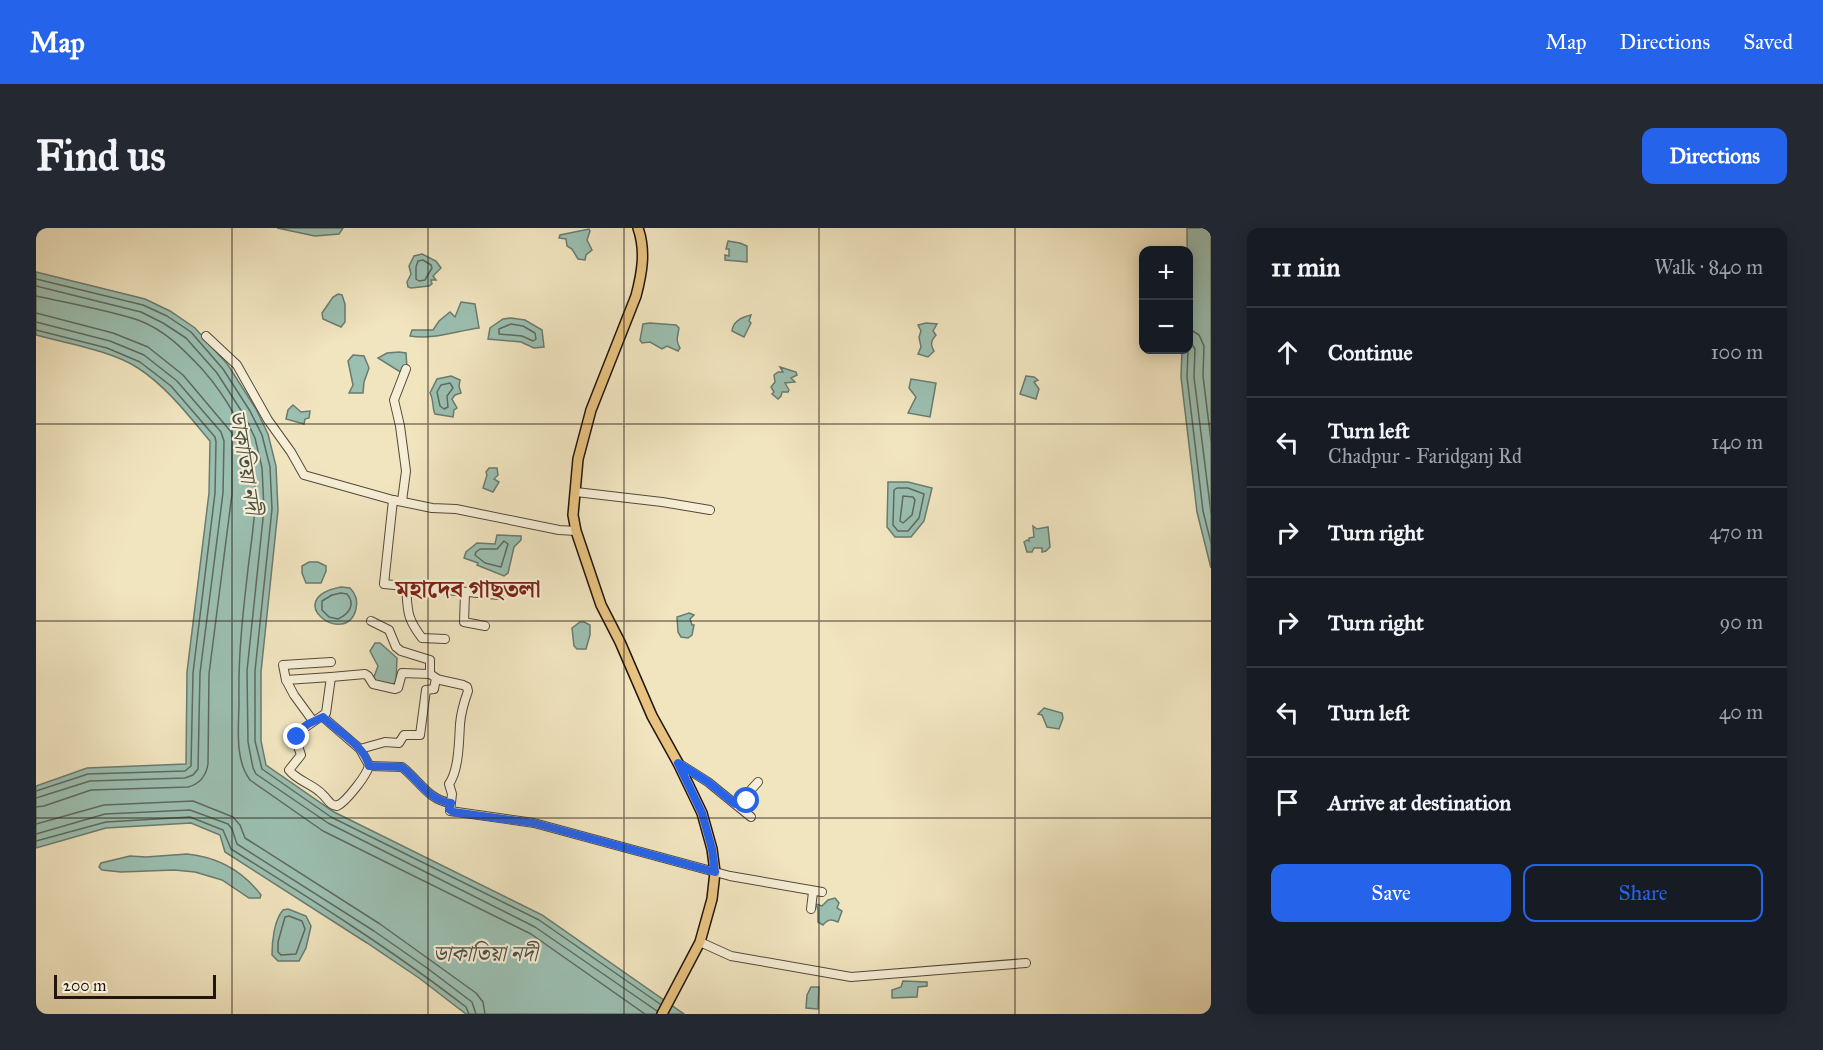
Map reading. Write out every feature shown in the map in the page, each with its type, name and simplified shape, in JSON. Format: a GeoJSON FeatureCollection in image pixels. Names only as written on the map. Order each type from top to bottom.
{"type":"FeatureCollection","features":[{"type":"Feature","properties":{"kind":"main road"},"geometry":{"type":"LineString","coordinates":[[638,228],[643,252],[636,296],[591,410],[578,459],[573,515],[576,531],[601,604],[652,716],[702,813],[712,849],[715,872],[712,898],[700,942],[662,1014]]}},
{"type":"Feature","properties":{"kind":"street"},"geometry":{"type":"LineString","coordinates":[[206,336],[237,365],[268,420],[304,475],[432,508],[456,509],[559,530],[576,531]]}},
{"type":"Feature","properties":{"kind":"street"},"geometry":{"type":"LineString","coordinates":[[406,369],[394,400],[406,471],[398,500],[384,584],[499,595]]}},
{"type":"Feature","properties":{"kind":"street"},"geometry":{"type":"LineString","coordinates":[[576,492],[710,510]]}},
{"type":"Feature","properties":{"kind":"street"},"geometry":{"type":"LineString","coordinates":[[406,586],[406,608],[411,616],[412,626],[422,638],[445,639]]}},
{"type":"Feature","properties":{"kind":"street"},"geometry":{"type":"LineString","coordinates":[[465,593],[464,621],[485,626]]}},
{"type":"Feature","properties":{"kind":"street"},"geometry":{"type":"LineString","coordinates":[[360,749],[385,742],[399,743],[404,735],[420,735],[426,690],[434,689],[430,660],[401,651],[396,647],[389,630],[371,621]]}},
{"type":"Feature","properties":{"kind":"street"},"geometry":{"type":"LineString","coordinates":[[313,721],[294,695],[286,680],[283,665],[331,662]]}},
{"type":"Feature","properties":{"kind":"street"},"geometry":{"type":"LineString","coordinates":[[286,680],[364,674],[373,684],[395,689],[398,688],[399,677],[402,673],[433,677],[467,687],[455,770],[449,784],[452,794],[449,809],[453,812],[534,823],[715,872],[822,892]]}},
{"type":"Feature","properties":{"kind":"street"},"geometry":{"type":"LineString","coordinates":[[323,717],[360,749],[366,756],[369,766],[366,775],[344,802],[337,806],[330,804],[320,791],[291,773],[290,767],[301,755],[297,733],[326,713],[331,676]]}},
{"type":"Feature","properties":{"kind":"street"},"geometry":{"type":"LineString","coordinates":[[678,763],[708,782],[751,817]]}},
{"type":"Feature","properties":{"kind":"street"},"geometry":{"type":"LineString","coordinates":[[369,766],[402,767],[423,786],[430,796],[451,803]]}},
{"type":"Feature","properties":{"kind":"street"},"geometry":{"type":"LineString","coordinates":[[735,804],[747,801],[748,793],[758,783]]}},
{"type":"Feature","properties":{"kind":"street"},"geometry":{"type":"LineString","coordinates":[[811,909],[813,892]]}},
{"type":"Feature","properties":{"kind":"street"},"geometry":{"type":"LineString","coordinates":[[700,942],[731,956],[851,977],[1026,963]]}},
{"type":"Feature","properties":{"kind":"water"},"geometry":{"type":"Polygon","coordinates":[[[277,228],[343,228],[339,234],[315,236],[277,228]]]}},
{"type":"Feature","properties":{"kind":"water"},"geometry":{"type":"Polygon","coordinates":[[[1187,228],[1211,228],[1211,568],[1197,512],[1181,377],[1182,354],[1193,354],[1193,246],[1187,246],[1187,228]]]}},
{"type":"Feature","properties":{"kind":"water"},"geometry":{"type":"Polygon","coordinates":[[[589,229],[587,240],[592,250],[586,255],[585,260],[578,259],[572,249],[567,246],[566,239],[559,238],[560,235],[589,229]]]}},
{"type":"Feature","properties":{"kind":"water"},"geometry":{"type":"Polygon","coordinates":[[[728,241],[747,246],[747,262],[725,260],[725,255],[729,256],[729,249],[726,249],[728,241]]]}},
{"type":"Feature","properties":{"kind":"water"},"geometry":{"type":"Polygon","coordinates":[[[422,254],[436,261],[441,268],[433,276],[436,280],[431,280],[432,284],[429,286],[408,287],[407,282],[411,274],[409,266],[414,256],[422,254]]]}},
{"type":"Feature","properties":{"kind":"water","name":"ডাকাতিয়া নদী"},"geometry":{"type":"Polygon","coordinates":[[[36,272],[145,299],[170,311],[195,328],[228,365],[256,409],[268,434],[276,466],[278,510],[261,672],[261,741],[266,765],[334,812],[542,915],[684,1014],[466,1014],[419,978],[367,943],[225,852],[220,835],[191,823],[106,828],[36,848],[36,786],[87,768],[186,764],[187,672],[209,493],[210,441],[168,393],[138,368],[103,352],[36,335],[36,272]]]}},
{"type":"Feature","properties":{"kind":"water"},"geometry":{"type":"Polygon","coordinates":[[[338,294],[342,295],[345,304],[345,322],[341,327],[323,319],[322,313],[333,297],[338,294]]]}},
{"type":"Feature","properties":{"kind":"water"},"geometry":{"type":"Polygon","coordinates":[[[461,302],[475,304],[479,328],[436,336],[410,336],[412,330],[433,330],[439,321],[450,312],[455,317],[461,302]]]}},
{"type":"Feature","properties":{"kind":"water"},"geometry":{"type":"Polygon","coordinates":[[[751,315],[749,321],[751,323],[744,337],[732,331],[738,320],[751,315]]]}},
{"type":"Feature","properties":{"kind":"water"},"geometry":{"type":"Polygon","coordinates":[[[503,319],[525,320],[542,330],[544,347],[534,348],[521,342],[488,339],[490,328],[503,319]]]}},
{"type":"Feature","properties":{"kind":"water"},"geometry":{"type":"Polygon","coordinates":[[[643,324],[676,325],[679,328],[677,340],[680,348],[678,351],[667,346],[662,349],[650,342],[642,343],[640,340],[643,324]]]}},
{"type":"Feature","properties":{"kind":"water"},"geometry":{"type":"Polygon","coordinates":[[[937,324],[933,331],[936,335],[932,343],[934,351],[928,357],[918,354],[921,347],[919,337],[921,331],[918,325],[937,324]]]}},
{"type":"Feature","properties":{"kind":"water"},"geometry":{"type":"Polygon","coordinates":[[[387,353],[406,353],[407,368],[402,373],[378,358],[387,353]]]}},
{"type":"Feature","properties":{"kind":"water"},"geometry":{"type":"Polygon","coordinates":[[[353,355],[364,356],[369,368],[363,393],[349,393],[353,385],[348,361],[353,355]]]}},
{"type":"Feature","properties":{"kind":"water"},"geometry":{"type":"Polygon","coordinates":[[[780,367],[796,372],[797,375],[791,378],[795,382],[785,383],[789,390],[782,392],[778,399],[772,394],[774,392],[771,387],[775,382],[774,375],[783,372],[780,367]]]}},
{"type":"Feature","properties":{"kind":"water"},"geometry":{"type":"Polygon","coordinates":[[[451,376],[460,380],[461,393],[452,399],[457,408],[454,410],[453,417],[435,414],[430,393],[437,379],[451,376]]]}},
{"type":"Feature","properties":{"kind":"water"},"geometry":{"type":"Polygon","coordinates":[[[1026,376],[1038,380],[1034,382],[1039,389],[1036,399],[1020,394],[1026,376]]]}},
{"type":"Feature","properties":{"kind":"water"},"geometry":{"type":"Polygon","coordinates":[[[911,379],[936,383],[930,417],[908,413],[916,397],[909,388],[911,379]]]}},
{"type":"Feature","properties":{"kind":"water"},"geometry":{"type":"Polygon","coordinates":[[[293,405],[301,412],[310,411],[309,418],[305,419],[304,424],[286,419],[288,410],[293,405]]]}},
{"type":"Feature","properties":{"kind":"water"},"geometry":{"type":"Polygon","coordinates":[[[489,468],[497,468],[498,475],[494,479],[499,482],[493,492],[483,488],[489,468]]]}},
{"type":"Feature","properties":{"kind":"water"},"geometry":{"type":"Polygon","coordinates":[[[888,482],[908,482],[932,488],[924,521],[911,537],[895,537],[887,527],[888,482]]]}},
{"type":"Feature","properties":{"kind":"water"},"geometry":{"type":"Polygon","coordinates":[[[1033,526],[1037,529],[1048,527],[1050,547],[1046,551],[1042,552],[1042,548],[1034,548],[1032,552],[1027,552],[1024,542],[1034,537],[1033,526]]]}},
{"type":"Feature","properties":{"kind":"water"},"geometry":{"type":"Polygon","coordinates":[[[497,535],[521,536],[521,540],[514,547],[508,573],[504,576],[464,558],[466,552],[477,543],[495,544],[497,535]]]}},
{"type":"Feature","properties":{"kind":"water"},"geometry":{"type":"Polygon","coordinates":[[[309,562],[318,562],[326,566],[321,583],[306,583],[302,566],[309,562]]]}},
{"type":"Feature","properties":{"kind":"water"},"geometry":{"type":"Polygon","coordinates":[[[341,587],[350,588],[354,593],[357,600],[356,609],[350,620],[341,624],[331,623],[322,618],[316,610],[316,601],[323,593],[341,587]]]}},
{"type":"Feature","properties":{"kind":"water"},"geometry":{"type":"Polygon","coordinates":[[[689,613],[694,615],[690,619],[694,625],[692,635],[688,638],[681,637],[678,632],[677,617],[689,613]]]}},
{"type":"Feature","properties":{"kind":"water"},"geometry":{"type":"Polygon","coordinates":[[[580,622],[590,625],[586,649],[577,649],[574,646],[572,628],[580,622]]]}},
{"type":"Feature","properties":{"kind":"water"},"geometry":{"type":"Polygon","coordinates":[[[375,643],[380,643],[397,658],[394,684],[374,682],[378,666],[370,651],[375,643]]]}},
{"type":"Feature","properties":{"kind":"water"},"geometry":{"type":"Polygon","coordinates":[[[1044,708],[1062,713],[1063,718],[1059,729],[1047,727],[1042,715],[1038,714],[1044,708]]]}},
{"type":"Feature","properties":{"kind":"water"},"geometry":{"type":"Polygon","coordinates":[[[187,854],[209,858],[228,866],[254,886],[261,895],[260,898],[249,898],[222,880],[195,872],[174,870],[121,872],[102,870],[99,867],[101,863],[130,856],[187,854]]]}},
{"type":"Feature","properties":{"kind":"water"},"geometry":{"type":"Polygon","coordinates":[[[835,898],[839,903],[837,908],[842,911],[838,922],[830,920],[823,925],[818,922],[816,904],[822,906],[828,900],[835,898]]]}},
{"type":"Feature","properties":{"kind":"water"},"geometry":{"type":"Polygon","coordinates":[[[288,909],[306,916],[311,926],[306,948],[299,961],[278,961],[272,955],[277,919],[283,910],[288,909]]]}},
{"type":"Feature","properties":{"kind":"water"},"geometry":{"type":"Polygon","coordinates":[[[903,981],[927,982],[927,986],[918,987],[917,997],[892,998],[892,990],[901,987],[903,981]]]}},
{"type":"Feature","properties":{"kind":"water"},"geometry":{"type":"Polygon","coordinates":[[[811,987],[819,987],[818,1009],[806,1008],[807,995],[811,987]]]}},
{"type":"Feature","properties":{"kind":"district","name":"মহাদেব গাছতলা"},"geometry":{"type":"Point","coordinates":[468,589]}},
{"type":"Feature","properties":{"kind":"route"},"geometry":{"type":"LineString","coordinates":[[297,737],[297,733],[308,724],[323,717],[360,749],[366,756],[369,766],[402,767],[423,786],[430,796],[451,803],[450,811],[511,819],[569,831],[715,872],[712,849],[702,813],[678,763],[708,782],[735,804],[747,801]]}}]}
